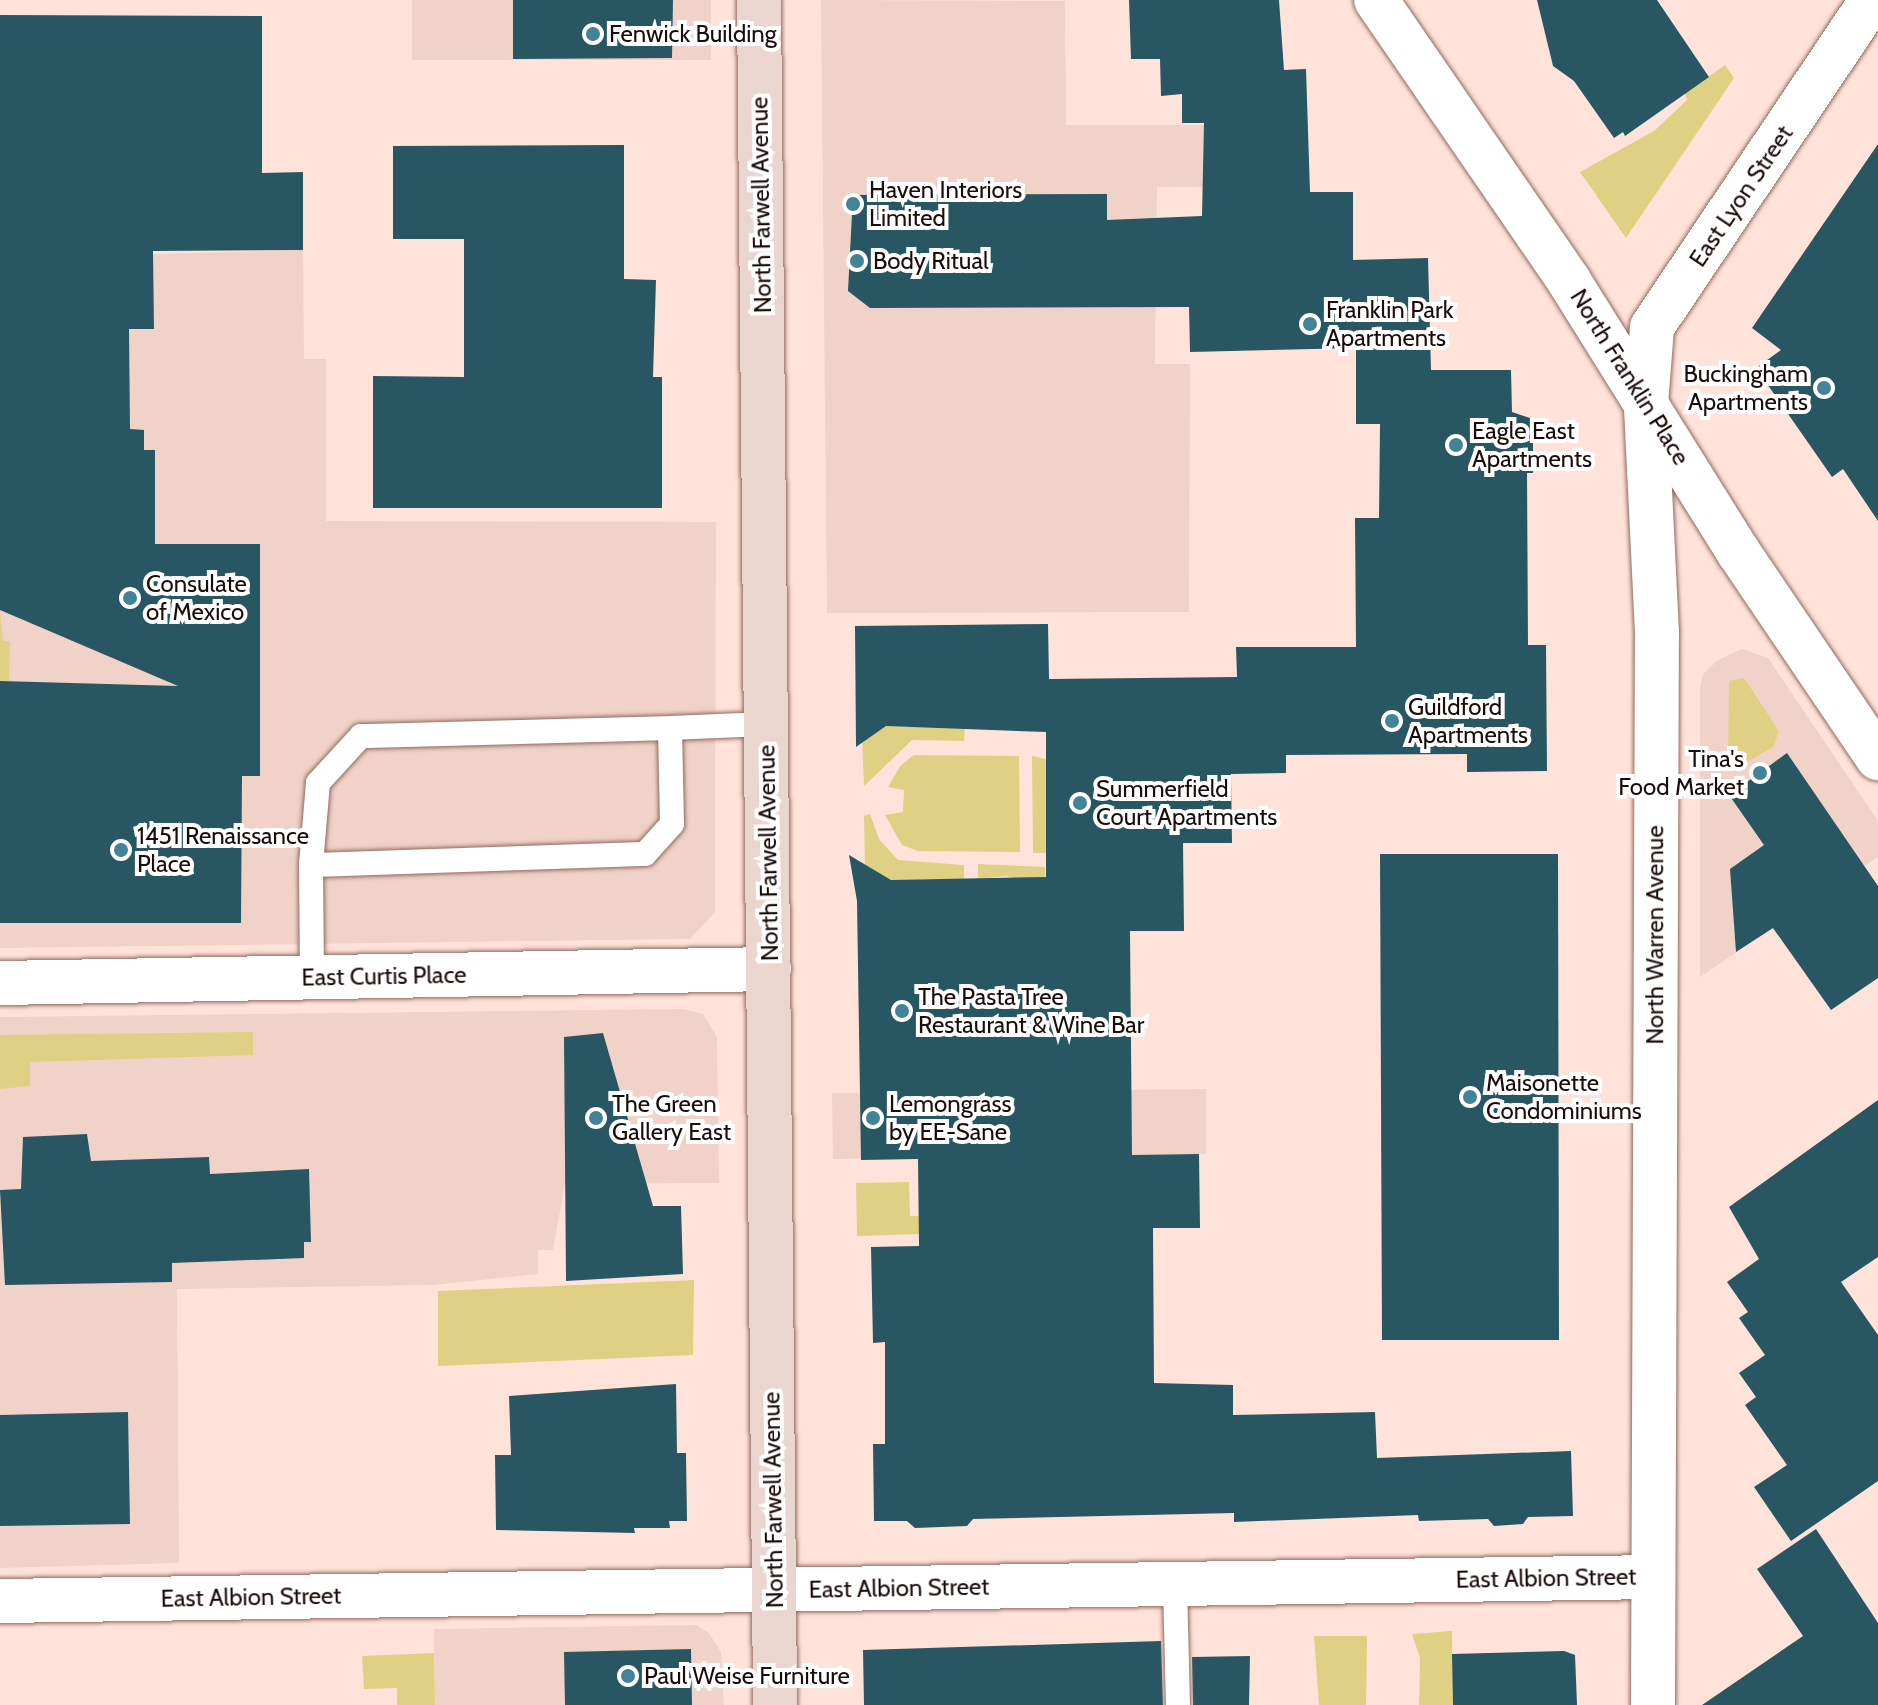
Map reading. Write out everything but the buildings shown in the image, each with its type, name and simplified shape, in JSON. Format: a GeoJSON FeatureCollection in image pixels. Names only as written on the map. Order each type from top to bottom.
{"type":"FeatureCollection","features":[{"type":"Feature","properties":{"kind":"main road","name":"North Farwell Avenue"},"geometry":{"type":"LineString","coordinates":[[759,0],[775,1705]]}},
{"type":"Feature","properties":{"kind":"street","name":"North Franklin Place"},"geometry":{"type":"LineString","coordinates":[[1376,0],[1569,281],[1739,553],[1878,758]]}},
{"type":"Feature","properties":{"kind":"street","name":"East Lyon Street"},"geometry":{"type":"LineString","coordinates":[[1646,404],[1652,327],[1872,0]]}},
{"type":"Feature","properties":{"kind":"street","name":"North Warren Avenue"},"geometry":{"type":"LineString","coordinates":[[1646,404],[1657,633],[1653,1705]]}},
{"type":"Feature","properties":{"kind":"street","name":"East Curtis Place"},"geometry":{"type":"LineString","coordinates":[[0,983],[769,969]]}},
{"type":"Feature","properties":{"kind":"street","name":"East Albion Street"},"geometry":{"type":"LineString","coordinates":[[0,1601],[1653,1577]]}},
{"type":"Feature","properties":{"kind":"lane"},"geometry":{"type":"LineString","coordinates":[[312,978],[311,865],[318,783],[361,736],[766,724]]}},
{"type":"Feature","properties":{"kind":"lane"},"geometry":{"type":"LineString","coordinates":[[311,865],[645,854],[672,824],[670,728]]}},
{"type":"Feature","properties":{"kind":"lane"},"geometry":{"type":"LineString","coordinates":[[1175,1584],[1178,1705]]}},
{"type":"Feature","properties":{"kind":"shaded area","name":"Fenwick Building"},"geometry":{"type":"Polygon","coordinates":[[[412,0],[711,0],[711,60],[412,60],[412,0]]]}},
{"type":"Feature","properties":{"kind":"shaded area"},"geometry":{"type":"Polygon","coordinates":[[[821,0],[1065,1],[1066,125],[1224,125],[1221,187],[1157,187],[1155,364],[1190,364],[1189,612],[827,613],[821,0]]]}},
{"type":"Feature","properties":{"kind":"shaded area"},"geometry":{"type":"Polygon","coordinates":[[[1725,65],[1734,78],[1626,238],[1580,172],[1654,131],[1687,100],[1685,93],[1725,65]]]}},
{"type":"Feature","properties":{"kind":"shaded area"},"geometry":{"type":"Polygon","coordinates":[[[303,250],[304,359],[326,359],[326,521],[716,522],[715,912],[690,939],[0,948],[0,258],[303,250]]]}},
{"type":"Feature","properties":{"kind":"shaded area"},"geometry":{"type":"Polygon","coordinates":[[[0,610],[3,641],[10,641],[9,681],[0,681],[0,610]]]}},
{"type":"Feature","properties":{"kind":"shaded area"},"geometry":{"type":"Polygon","coordinates":[[[1742,649],[1768,658],[1878,821],[1878,857],[1700,977],[1700,687],[1703,674],[1718,660],[1742,649]]]}},
{"type":"Feature","properties":{"kind":"shaded area"},"geometry":{"type":"Polygon","coordinates":[[[1744,678],[1779,731],[1773,747],[1740,766],[1728,760],[1729,681],[1744,678]]]}},
{"type":"Feature","properties":{"kind":"shaded area"},"geometry":{"type":"Polygon","coordinates":[[[886,726],[965,728],[964,741],[912,740],[864,786],[862,738],[886,726]]]}},
{"type":"Feature","properties":{"kind":"shaded area"},"geometry":{"type":"Polygon","coordinates":[[[914,755],[1019,756],[1020,852],[918,851],[902,845],[885,815],[903,812],[904,790],[888,787],[901,765],[914,755]]]}},
{"type":"Feature","properties":{"kind":"shaded area"},"geometry":{"type":"Polygon","coordinates":[[[1032,756],[1046,759],[1046,853],[1033,853],[1032,756]]]}},
{"type":"Feature","properties":{"kind":"shaded area"},"geometry":{"type":"Polygon","coordinates":[[[870,814],[879,839],[898,860],[964,865],[964,879],[888,880],[865,873],[864,816],[870,814]]]}},
{"type":"Feature","properties":{"kind":"shaded area"},"geometry":{"type":"Polygon","coordinates":[[[978,864],[1045,867],[1045,886],[1006,876],[978,879],[978,864]]]}},
{"type":"Feature","properties":{"kind":"shaded area"},"geometry":{"type":"Polygon","coordinates":[[[683,1009],[703,1014],[717,1037],[719,1183],[565,1184],[553,1250],[538,1250],[538,1274],[433,1285],[177,1289],[179,1563],[0,1568],[0,1017],[683,1009]]]}},
{"type":"Feature","properties":{"kind":"shaded area"},"geometry":{"type":"Polygon","coordinates":[[[253,1032],[253,1055],[30,1062],[30,1086],[0,1089],[0,1035],[253,1032]]]}},
{"type":"Feature","properties":{"kind":"shaded area"},"geometry":{"type":"Polygon","coordinates":[[[1206,1089],[1206,1154],[833,1159],[832,1093],[1206,1089]]]}},
{"type":"Feature","properties":{"kind":"shaded area"},"geometry":{"type":"Polygon","coordinates":[[[909,1182],[910,1216],[920,1216],[920,1234],[857,1236],[856,1183],[909,1182]]]}},
{"type":"Feature","properties":{"kind":"shaded area"},"geometry":{"type":"Polygon","coordinates":[[[694,1280],[693,1355],[438,1366],[438,1291],[694,1280]]]}},
{"type":"Feature","properties":{"kind":"shaded area"},"geometry":{"type":"Polygon","coordinates":[[[696,1625],[709,1633],[721,1652],[724,1705],[435,1705],[434,1629],[696,1625]]]}},
{"type":"Feature","properties":{"kind":"shaded area"},"geometry":{"type":"Polygon","coordinates":[[[1452,1631],[1453,1705],[1419,1705],[1420,1658],[1412,1634],[1452,1631]]]}},
{"type":"Feature","properties":{"kind":"shaded area"},"geometry":{"type":"Polygon","coordinates":[[[1314,1636],[1367,1636],[1366,1705],[1319,1705],[1314,1636]]]}},
{"type":"Feature","properties":{"kind":"shaded area"},"geometry":{"type":"Polygon","coordinates":[[[434,1653],[435,1705],[397,1705],[397,1688],[364,1689],[362,1656],[434,1653]]]}},
{"type":"Feature","properties":{"kind":"place","name":"Fenwick Building"},"geometry":{"type":"Point","coordinates":[593,34]}},
{"type":"Feature","properties":{"kind":"place","name":"Haven Interiors Limited"},"geometry":{"type":"Point","coordinates":[853,204]}},
{"type":"Feature","properties":{"kind":"place","name":"Body Ritual"},"geometry":{"type":"Point","coordinates":[857,261]}},
{"type":"Feature","properties":{"kind":"place","name":"Franklin Park Apartments"},"geometry":{"type":"Point","coordinates":[1310,324]}},
{"type":"Feature","properties":{"kind":"place","name":"Buckingham Apartments"},"geometry":{"type":"Point","coordinates":[1824,388]}},
{"type":"Feature","properties":{"kind":"place","name":"Eagle East Apartments"},"geometry":{"type":"Point","coordinates":[1456,445]}},
{"type":"Feature","properties":{"kind":"place","name":"Consulate of Mexico"},"geometry":{"type":"Point","coordinates":[130,598]}},
{"type":"Feature","properties":{"kind":"place","name":"Guildford Apartments"},"geometry":{"type":"Point","coordinates":[1392,721]}},
{"type":"Feature","properties":{"kind":"place","name":"Tina's Food Market"},"geometry":{"type":"Point","coordinates":[1760,773]}},
{"type":"Feature","properties":{"kind":"place","name":"Summerfield Court Apartments"},"geometry":{"type":"Point","coordinates":[1080,803]}},
{"type":"Feature","properties":{"kind":"place","name":"1451 Renaissance Place"},"geometry":{"type":"Point","coordinates":[121,850]}},
{"type":"Feature","properties":{"kind":"place","name":"The Pasta Tree Restaurant & Wine Bar"},"geometry":{"type":"Point","coordinates":[902,1011]}},
{"type":"Feature","properties":{"kind":"place","name":"Maisonette Condominiums"},"geometry":{"type":"Point","coordinates":[1470,1097]}},
{"type":"Feature","properties":{"kind":"place","name":"The Green Gallery East"},"geometry":{"type":"Point","coordinates":[596,1118]}},
{"type":"Feature","properties":{"kind":"place","name":"Lemongrass by EE-Sane"},"geometry":{"type":"Point","coordinates":[873,1118]}},
{"type":"Feature","properties":{"kind":"place","name":"Paul Weise Furniture"},"geometry":{"type":"Point","coordinates":[628,1676]}}]}
